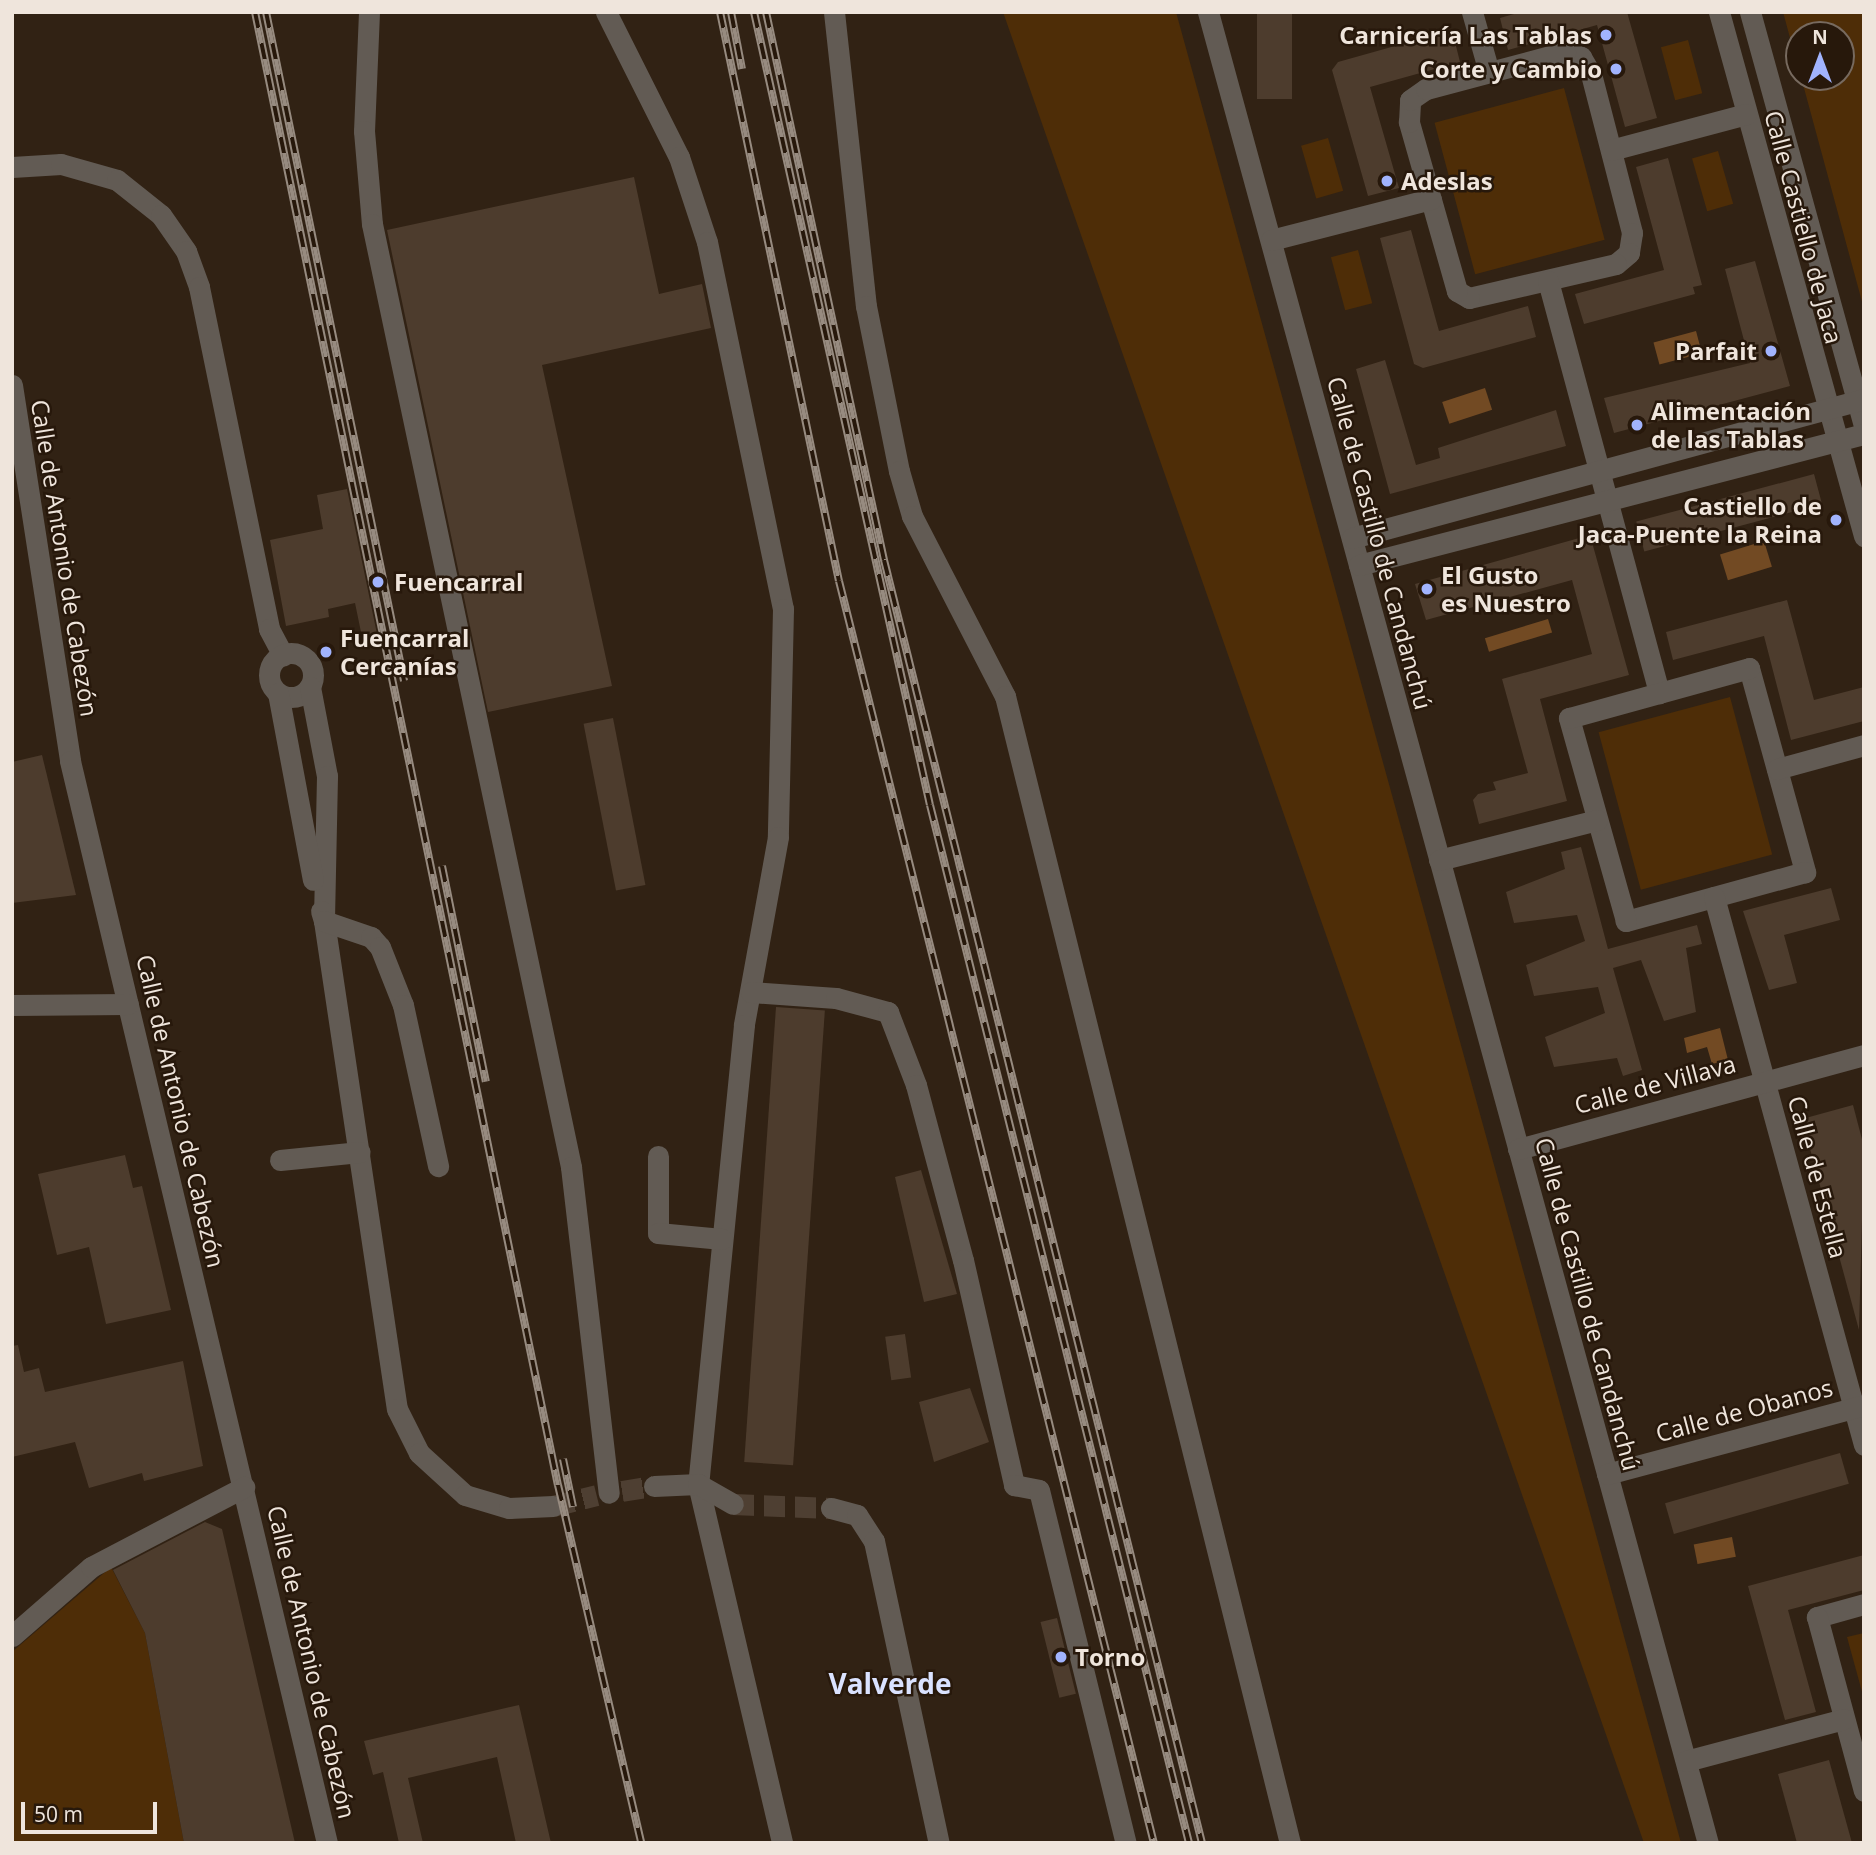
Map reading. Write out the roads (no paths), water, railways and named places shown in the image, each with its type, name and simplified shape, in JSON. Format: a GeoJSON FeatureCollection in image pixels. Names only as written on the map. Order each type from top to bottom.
{"type":"FeatureCollection","features":[{"type":"Feature","properties":{"kind":"street"},"geometry":{"type":"LineString","coordinates":[[369,12],[363,131],[372,224],[571,1167],[609,1493]]}},
{"type":"Feature","properties":{"kind":"street"},"geometry":{"type":"LineString","coordinates":[[606,12],[679,158],[708,242],[783,609],[781,798],[751,992],[722,1239],[698,1484],[782,1843]]}},
{"type":"Feature","properties":{"kind":"street"},"geometry":{"type":"LineString","coordinates":[[834,12],[866,306],[899,471],[912,516],[1005,696],[1290,1843]]}},
{"type":"Feature","properties":{"kind":"street","name":"Calle de Castillo de Candanchú"},"geometry":{"type":"LineString","coordinates":[[1208,12],[1708,1843]]}},
{"type":"Feature","properties":{"kind":"street"},"geometry":{"type":"LineString","coordinates":[[1472,12],[1489,72]]}},
{"type":"Feature","properties":{"kind":"street","name":"Calle Castiello de Jaca"},"geometry":{"type":"LineString","coordinates":[[1718,12],[1864,536]]}},
{"type":"Feature","properties":{"kind":"street","name":"Calle Castiello de Jaca"},"geometry":{"type":"LineString","coordinates":[[1750,12],[1860,400],[1864,427]]}},
{"type":"Feature","properties":{"kind":"street"},"geometry":{"type":"LineString","coordinates":[[1565,52],[1581,57],[1611,150],[1632,233],[1629,253],[1616,264],[1483,299],[1457,290],[1409,122],[1410,100],[1489,72],[1565,52]]}},
{"type":"Feature","properties":{"kind":"street"},"geometry":{"type":"LineString","coordinates":[[1611,150],[1746,114]]}},
{"type":"Feature","properties":{"kind":"street"},"geometry":{"type":"LineString","coordinates":[[12,167],[61,164],[117,180],[161,215],[182,244],[199,287],[269,629],[283,655],[308,661],[310,687],[327,776],[324,921]]}},
{"type":"Feature","properties":{"kind":"street"},"geometry":{"type":"LineString","coordinates":[[1271,240],[1431,198]]}},
{"type":"Feature","properties":{"kind":"street"},"geometry":{"type":"LineString","coordinates":[[1548,281],[1658,693]]}},
{"type":"Feature","properties":{"kind":"street","name":"Calle de Antonio de Cabezón"},"geometry":{"type":"LineString","coordinates":[[12,385],[70,761],[327,1843]]}},
{"type":"Feature","properties":{"kind":"street"},"geometry":{"type":"LineString","coordinates":[[1352,538],[1860,400]]}},
{"type":"Feature","properties":{"kind":"street"},"geometry":{"type":"LineString","coordinates":[[1359,565],[1864,434]]}},
{"type":"Feature","properties":{"kind":"street"},"geometry":{"type":"LineString","coordinates":[[283,655],[269,676],[278,693],[324,921],[405,1431],[419,1453],[465,1495],[509,1508],[552,1506]]}},
{"type":"Feature","properties":{"kind":"street"},"geometry":{"type":"LineString","coordinates":[[1749,668],[1777,769],[1805,872],[1626,921],[1569,718],[1749,668]]}},
{"type":"Feature","properties":{"kind":"street"},"geometry":{"type":"LineString","coordinates":[[278,693],[299,696],[310,687]]}},
{"type":"Feature","properties":{"kind":"street"},"geometry":{"type":"LineString","coordinates":[[1777,769],[1864,745]]}},
{"type":"Feature","properties":{"kind":"street"},"geometry":{"type":"LineString","coordinates":[[1439,860],[1597,820]]}},
{"type":"Feature","properties":{"kind":"street","name":"Calle de Villava"},"geometry":{"type":"LineString","coordinates":[[1714,897],[1765,1082]]}},
{"type":"Feature","properties":{"kind":"street"},"geometry":{"type":"LineString","coordinates":[[324,921],[371,936],[380,947],[403,1005],[438,1166]]}},
{"type":"Feature","properties":{"kind":"street"},"geometry":{"type":"LineString","coordinates":[[751,992],[836,998],[888,1012],[916,1085],[959,1247],[1014,1485],[1039,1490],[1126,1843]]}},
{"type":"Feature","properties":{"kind":"street"},"geometry":{"type":"LineString","coordinates":[[12,1004],[128,1004]]}},
{"type":"Feature","properties":{"kind":"street","name":"Calle de Villava"},"geometry":{"type":"LineString","coordinates":[[1518,1149],[1864,1055]]}},
{"type":"Feature","properties":{"kind":"street","name":"Calle de Estella"},"geometry":{"type":"LineString","coordinates":[[1765,1082],[1859,1406]]}},
{"type":"Feature","properties":{"kind":"street"},"geometry":{"type":"LineString","coordinates":[[280,1160],[360,1152]]}},
{"type":"Feature","properties":{"kind":"street"},"geometry":{"type":"LineString","coordinates":[[658,1156],[658,1233],[722,1239]]}},
{"type":"Feature","properties":{"kind":"street","name":"Calle de Obanos"},"geometry":{"type":"LineString","coordinates":[[1607,1474],[1859,1406],[1864,1444]]}},
{"type":"Feature","properties":{"kind":"street"},"geometry":{"type":"LineString","coordinates":[[654,1486],[698,1484],[733,1504]]}},
{"type":"Feature","properties":{"kind":"street"},"geometry":{"type":"LineString","coordinates":[[12,1636],[91,1567],[244,1487]]}},
{"type":"Feature","properties":{"kind":"street"},"geometry":{"type":"LineString","coordinates":[[831,1508],[857,1515],[874,1541],[939,1843]]}},
{"type":"Feature","properties":{"kind":"street"},"geometry":{"type":"LineString","coordinates":[[1864,1604],[1817,1617],[1864,1791]]}},
{"type":"Feature","properties":{"kind":"street"},"geometry":{"type":"LineString","coordinates":[[1686,1761],[1844,1719]]}},
{"type":"Feature","properties":{"kind":"tunnel"},"geometry":{"type":"LineString","coordinates":[[622,1491],[654,1486]]}},
{"type":"Feature","properties":{"kind":"tunnel"},"geometry":{"type":"LineString","coordinates":[[553,1506],[597,1495]]}},
{"type":"Feature","properties":{"kind":"tunnel"},"geometry":{"type":"LineString","coordinates":[[733,1504],[831,1508]]}},
{"type":"Feature","properties":{"kind":"railway"},"geometry":{"type":"LineString","coordinates":[[255,12],[558,1485],[641,1843]]}},
{"type":"Feature","properties":{"kind":"railway"},"geometry":{"type":"LineString","coordinates":[[266,12],[404,681]]}},
{"type":"Feature","properties":{"kind":"railway"},"geometry":{"type":"LineString","coordinates":[[720,12],[839,581],[1154,1843]]}},
{"type":"Feature","properties":{"kind":"railway"},"geometry":{"type":"LineString","coordinates":[[731,12],[742,69]]}},
{"type":"Feature","properties":{"kind":"railway"},"geometry":{"type":"LineString","coordinates":[[754,12],[930,805],[1189,1843]]}},
{"type":"Feature","properties":{"kind":"railway"},"geometry":{"type":"LineString","coordinates":[[766,12],[884,560],[1202,1843]]}},
{"type":"Feature","properties":{"kind":"railway"},"geometry":{"type":"LineString","coordinates":[[442,866],[486,1082]]}},
{"type":"Feature","properties":{"kind":"railway"},"geometry":{"type":"LineString","coordinates":[[563,1459],[573,1507]]}},
{"type":"Feature","properties":{"kind":"place","name":"Carnicería Las Tablas"},"geometry":{"type":"Point","coordinates":[1606,35]}},
{"type":"Feature","properties":{"kind":"place","name":"Corte y Cambio"},"geometry":{"type":"Point","coordinates":[1616,69]}},
{"type":"Feature","properties":{"kind":"place","name":"Adeslas"},"geometry":{"type":"Point","coordinates":[1387,181]}},
{"type":"Feature","properties":{"kind":"place","name":"Parfait"},"geometry":{"type":"Point","coordinates":[1771,351]}},
{"type":"Feature","properties":{"kind":"place","name":"Alimentación de las Tablas"},"geometry":{"type":"Point","coordinates":[1637,425]}},
{"type":"Feature","properties":{"kind":"place","name":"Castiello de Jaca-Puente la Reina"},"geometry":{"type":"Point","coordinates":[1836,520]}},
{"type":"Feature","properties":{"kind":"place","name":"Fuencarral"},"geometry":{"type":"Point","coordinates":[378,582]}},
{"type":"Feature","properties":{"kind":"place","name":"El Gusto es Nuestro"},"geometry":{"type":"Point","coordinates":[1427,589]}},
{"type":"Feature","properties":{"kind":"place","name":"Fuencarral Cercanías"},"geometry":{"type":"Point","coordinates":[326,652]}},
{"type":"Feature","properties":{"kind":"place","name":"Torno"},"geometry":{"type":"Point","coordinates":[1061,1657]}},
{"type":"Feature","properties":{"kind":"district","name":"Valverde"},"geometry":{"type":"Point","coordinates":[890,1683]}}]}
